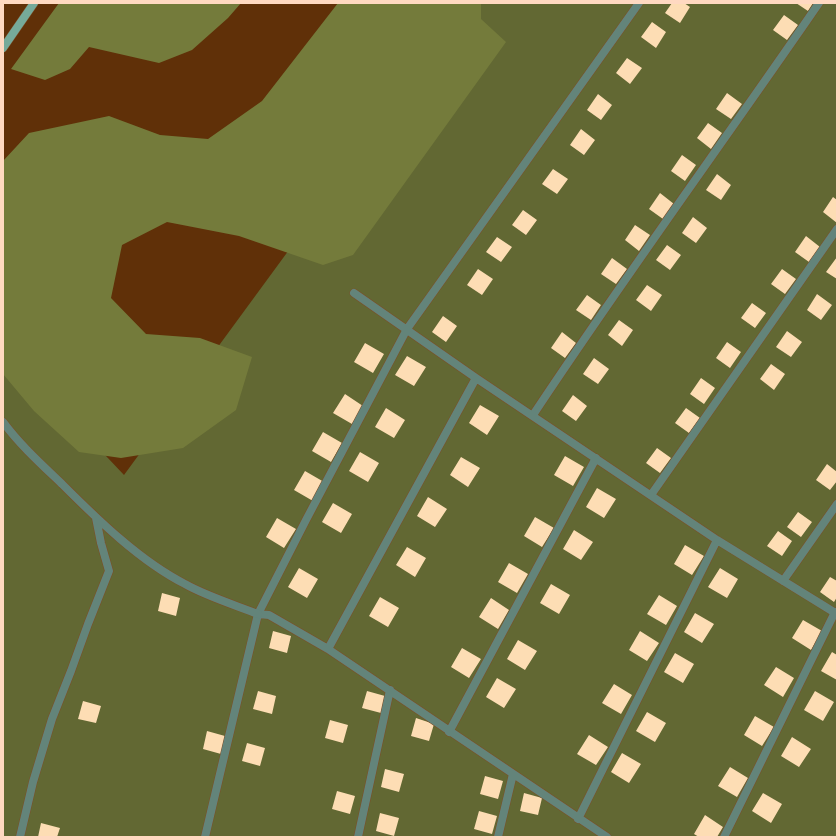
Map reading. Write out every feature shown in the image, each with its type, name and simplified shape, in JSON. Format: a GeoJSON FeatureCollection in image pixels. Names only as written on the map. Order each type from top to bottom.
{"type":"FeatureCollection","features":[{"type":"Feature","properties":{"kind":"main road"},"geometry":{"type":"LineString","coordinates":[[3,48],[34,3]]}},
{"type":"Feature","properties":{"kind":"street"},"geometry":{"type":"LineString","coordinates":[[205,837],[258,614],[407,329],[639,3]]}},
{"type":"Feature","properties":{"kind":"street"},"geometry":{"type":"LineString","coordinates":[[533,416],[579,345],[819,3]]}},
{"type":"Feature","properties":{"kind":"street"},"geometry":{"type":"LineString","coordinates":[[651,495],[837,229]]}},
{"type":"Feature","properties":{"kind":"street"},"geometry":{"type":"LineString","coordinates":[[354,293],[476,378],[717,540],[836,613],[724,837]]}},
{"type":"Feature","properties":{"kind":"street"},"geometry":{"type":"LineString","coordinates":[[328,649],[476,378]]}},
{"type":"Feature","properties":{"kind":"street"},"geometry":{"type":"LineString","coordinates":[[3,422],[16,440],[96,518],[147,560],[185,584],[258,614],[269,615],[328,649],[578,819],[607,837]]}},
{"type":"Feature","properties":{"kind":"street"},"geometry":{"type":"LineString","coordinates":[[449,732],[596,458]]}},
{"type":"Feature","properties":{"kind":"street"},"geometry":{"type":"LineString","coordinates":[[783,581],[837,504]]}},
{"type":"Feature","properties":{"kind":"street"},"geometry":{"type":"LineString","coordinates":[[20,837],[33,782],[52,719],[109,571],[96,518]]}},
{"type":"Feature","properties":{"kind":"street"},"geometry":{"type":"LineString","coordinates":[[578,819],[717,540]]}},
{"type":"Feature","properties":{"kind":"street"},"geometry":{"type":"LineString","coordinates":[[358,837],[390,690]]}},
{"type":"Feature","properties":{"kind":"street"},"geometry":{"type":"LineString","coordinates":[[498,837],[513,774]]}},
{"type":"Feature","properties":{"kind":"green space"},"geometry":{"type":"Polygon","coordinates":[[[59,3],[241,3],[228,18],[192,50],[159,63],[89,47],[70,69],[45,80],[11,69],[59,3]]]}},
{"type":"Feature","properties":{"kind":"green space"},"geometry":{"type":"Polygon","coordinates":[[[338,3],[481,3],[481,19],[506,42],[353,255],[323,265],[239,236],[167,222],[122,245],[111,298],[146,334],[200,338],[252,357],[236,410],[183,448],[121,458],[79,452],[34,411],[3,374],[3,161],[29,133],[109,116],[160,135],[208,139],[262,101],[338,3]]]}},
{"type":"Feature","properties":{"kind":"green space"},"geometry":{"type":"Polygon","coordinates":[[[470,3],[837,3],[837,837],[3,837],[3,347],[124,475],[470,3]]]}},
{"type":"Feature","properties":{"kind":"building"},"geometry":{"type":"Polygon","coordinates":[[[672,3],[684,3],[690,7],[680,23],[665,13],[672,3]]]}},
{"type":"Feature","properties":{"kind":"building"},"geometry":{"type":"Polygon","coordinates":[[[796,3],[813,3],[808,11],[796,3]]]}},
{"type":"Feature","properties":{"kind":"building"},"geometry":{"type":"Polygon","coordinates":[[[784,15],[798,25],[787,40],[773,30],[784,15]]]}},
{"type":"Feature","properties":{"kind":"building"},"geometry":{"type":"Polygon","coordinates":[[[652,22],[666,32],[656,48],[641,37],[652,22]]]}},
{"type":"Feature","properties":{"kind":"building"},"geometry":{"type":"Polygon","coordinates":[[[627,58],[642,68],[630,84],[616,73],[627,58]]]}},
{"type":"Feature","properties":{"kind":"building"},"geometry":{"type":"Polygon","coordinates":[[[727,93],[742,104],[731,119],[716,109],[727,93]]]}},
{"type":"Feature","properties":{"kind":"building"},"geometry":{"type":"Polygon","coordinates":[[[598,94],[612,105],[601,120],[587,110],[598,94]]]}},
{"type":"Feature","properties":{"kind":"building"},"geometry":{"type":"Polygon","coordinates":[[[708,123],[722,133],[711,149],[697,138],[708,123]]]}},
{"type":"Feature","properties":{"kind":"building"},"geometry":{"type":"Polygon","coordinates":[[[581,129],[595,140],[584,155],[570,145],[581,129]]]}},
{"type":"Feature","properties":{"kind":"building"},"geometry":{"type":"Polygon","coordinates":[[[682,155],[696,165],[685,181],[671,171],[682,155]]]}},
{"type":"Feature","properties":{"kind":"building"},"geometry":{"type":"Polygon","coordinates":[[[553,169],[568,179],[557,194],[542,184],[553,169]]]}},
{"type":"Feature","properties":{"kind":"building"},"geometry":{"type":"Polygon","coordinates":[[[717,174],[731,185],[721,200],[706,190],[717,174]]]}},
{"type":"Feature","properties":{"kind":"building"},"geometry":{"type":"Polygon","coordinates":[[[660,193],[674,204],[663,219],[649,209],[660,193]]]}},
{"type":"Feature","properties":{"kind":"building"},"geometry":{"type":"Polygon","coordinates":[[[833,197],[837,200],[837,223],[823,212],[833,197]]]}},
{"type":"Feature","properties":{"kind":"building"},"geometry":{"type":"Polygon","coordinates":[[[523,210],[537,220],[526,235],[512,225],[523,210]]]}},
{"type":"Feature","properties":{"kind":"building"},"geometry":{"type":"Polygon","coordinates":[[[693,217],[707,228],[696,243],[682,233],[693,217]]]}},
{"type":"Feature","properties":{"kind":"building"},"geometry":{"type":"Polygon","coordinates":[[[635,225],[650,235],[639,251],[625,240],[635,225]]]}},
{"type":"Feature","properties":{"kind":"building"},"geometry":{"type":"Polygon","coordinates":[[[806,236],[820,247],[809,262],[795,252],[806,236]]]}},
{"type":"Feature","properties":{"kind":"building"},"geometry":{"type":"Polygon","coordinates":[[[497,237],[512,247],[501,262],[486,252],[497,237]]]}},
{"type":"Feature","properties":{"kind":"building"},"geometry":{"type":"Polygon","coordinates":[[[667,245],[681,255],[670,270],[656,260],[667,245]]]}},
{"type":"Feature","properties":{"kind":"building"},"geometry":{"type":"Polygon","coordinates":[[[837,257],[837,279],[826,272],[837,257]]]}},
{"type":"Feature","properties":{"kind":"building"},"geometry":{"type":"Polygon","coordinates":[[[612,258],[627,269],[616,284],[601,274],[612,258]]]}},
{"type":"Feature","properties":{"kind":"building"},"geometry":{"type":"Polygon","coordinates":[[[478,269],[493,279],[482,295],[467,285],[478,269]]]}},
{"type":"Feature","properties":{"kind":"building"},"geometry":{"type":"Polygon","coordinates":[[[782,269],[796,279],[785,294],[771,284],[782,269]]]}},
{"type":"Feature","properties":{"kind":"building"},"geometry":{"type":"Polygon","coordinates":[[[647,285],[662,295],[651,311],[636,300],[647,285]]]}},
{"type":"Feature","properties":{"kind":"building"},"geometry":{"type":"Polygon","coordinates":[[[817,294],[832,305],[821,320],[807,310],[817,294]]]}},
{"type":"Feature","properties":{"kind":"building"},"geometry":{"type":"Polygon","coordinates":[[[587,295],[601,305],[591,320],[576,310],[587,295]]]}},
{"type":"Feature","properties":{"kind":"building"},"geometry":{"type":"Polygon","coordinates":[[[752,303],[766,313],[755,328],[741,318],[752,303]]]}},
{"type":"Feature","properties":{"kind":"building"},"geometry":{"type":"Polygon","coordinates":[[[443,316],[457,326],[446,342],[432,332],[443,316]]]}},
{"type":"Feature","properties":{"kind":"building"},"geometry":{"type":"Polygon","coordinates":[[[619,320],[633,330],[622,346],[608,335],[619,320]]]}},
{"type":"Feature","properties":{"kind":"building"},"geometry":{"type":"Polygon","coordinates":[[[787,331],[802,342],[791,357],[776,347],[787,331]]]}},
{"type":"Feature","properties":{"kind":"building"},"geometry":{"type":"Polygon","coordinates":[[[562,332],[576,343],[565,358],[551,348],[562,332]]]}},
{"type":"Feature","properties":{"kind":"building"},"geometry":{"type":"Polygon","coordinates":[[[727,342],[741,352],[730,368],[716,358],[727,342]]]}},
{"type":"Feature","properties":{"kind":"building"},"geometry":{"type":"Polygon","coordinates":[[[365,343],[384,354],[373,373],[354,362],[365,343]]]}},
{"type":"Feature","properties":{"kind":"building"},"geometry":{"type":"Polygon","coordinates":[[[407,356],[426,367],[414,386],[395,375],[407,356]]]}},
{"type":"Feature","properties":{"kind":"building"},"geometry":{"type":"Polygon","coordinates":[[[594,358],[609,369],[598,384],[583,374],[594,358]]]}},
{"type":"Feature","properties":{"kind":"building"},"geometry":{"type":"Polygon","coordinates":[[[771,364],[785,374],[774,390],[760,379],[771,364]]]}},
{"type":"Feature","properties":{"kind":"building"},"geometry":{"type":"Polygon","coordinates":[[[701,378],[715,388],[704,404],[690,394],[701,378]]]}},
{"type":"Feature","properties":{"kind":"building"},"geometry":{"type":"Polygon","coordinates":[[[345,394],[363,406],[352,424],[333,413],[345,394]]]}},
{"type":"Feature","properties":{"kind":"building"},"geometry":{"type":"Polygon","coordinates":[[[573,395],[587,406],[576,421],[562,411],[573,395]]]}},
{"type":"Feature","properties":{"kind":"building"},"geometry":{"type":"Polygon","coordinates":[[[480,405],[499,416],[487,435],[469,423],[480,405]]]}},
{"type":"Feature","properties":{"kind":"building"},"geometry":{"type":"Polygon","coordinates":[[[386,408],[405,420],[394,438],[375,427],[386,408]]]}},
{"type":"Feature","properties":{"kind":"building"},"geometry":{"type":"Polygon","coordinates":[[[686,408],[700,418],[689,433],[675,423],[686,408]]]}},
{"type":"Feature","properties":{"kind":"building"},"geometry":{"type":"Polygon","coordinates":[[[323,432],[342,443],[331,462],[312,451],[323,432]]]}},
{"type":"Feature","properties":{"kind":"building"},"geometry":{"type":"Polygon","coordinates":[[[657,448],[671,458],[660,473],[646,463],[657,448]]]}},
{"type":"Feature","properties":{"kind":"building"},"geometry":{"type":"Polygon","coordinates":[[[360,452],[379,463],[368,482],[349,471],[360,452]]]}},
{"type":"Feature","properties":{"kind":"building"},"geometry":{"type":"Polygon","coordinates":[[[565,456],[584,467],[573,486],[554,475],[565,456]]]}},
{"type":"Feature","properties":{"kind":"building"},"geometry":{"type":"Polygon","coordinates":[[[461,457],[480,468],[468,487],[450,475],[461,457]]]}},
{"type":"Feature","properties":{"kind":"building"},"geometry":{"type":"Polygon","coordinates":[[[827,464],[837,472],[837,481],[830,490],[816,480],[827,464]]]}},
{"type":"Feature","properties":{"kind":"building"},"geometry":{"type":"Polygon","coordinates":[[[305,471],[324,482],[313,501],[294,490],[305,471]]]}},
{"type":"Feature","properties":{"kind":"building"},"geometry":{"type":"Polygon","coordinates":[[[597,488],[616,499],[604,518],[586,507],[597,488]]]}},
{"type":"Feature","properties":{"kind":"building"},"geometry":{"type":"Polygon","coordinates":[[[428,497],[447,509],[435,527],[417,516],[428,497]]]}},
{"type":"Feature","properties":{"kind":"building"},"geometry":{"type":"Polygon","coordinates":[[[333,503],[352,514],[341,533],[322,522],[333,503]]]}},
{"type":"Feature","properties":{"kind":"building"},"geometry":{"type":"Polygon","coordinates":[[[798,512],[812,522],[801,537],[787,527],[798,512]]]}},
{"type":"Feature","properties":{"kind":"building"},"geometry":{"type":"Polygon","coordinates":[[[535,517],[554,528],[542,547],[524,536],[535,517]]]}},
{"type":"Feature","properties":{"kind":"building"},"geometry":{"type":"Polygon","coordinates":[[[277,518],[296,529],[284,548],[266,537],[277,518]]]}},
{"type":"Feature","properties":{"kind":"building"},"geometry":{"type":"Polygon","coordinates":[[[574,530],[593,542],[581,560],[563,549],[574,530]]]}},
{"type":"Feature","properties":{"kind":"building"},"geometry":{"type":"Polygon","coordinates":[[[778,531],[792,541],[782,556],[767,546],[778,531]]]}},
{"type":"Feature","properties":{"kind":"building"},"geometry":{"type":"Polygon","coordinates":[[[685,545],[704,556],[692,575],[674,564],[685,545]]]}},
{"type":"Feature","properties":{"kind":"building"},"geometry":{"type":"Polygon","coordinates":[[[407,547],[426,558],[415,577],[396,565],[407,547]]]}},
{"type":"Feature","properties":{"kind":"building"},"geometry":{"type":"Polygon","coordinates":[[[509,563],[528,574],[517,593],[498,582],[509,563]]]}},
{"type":"Feature","properties":{"kind":"building"},"geometry":{"type":"Polygon","coordinates":[[[299,568],[318,579],[307,598],[288,587],[299,568]]]}},
{"type":"Feature","properties":{"kind":"building"},"geometry":{"type":"Polygon","coordinates":[[[720,568],[738,579],[727,598],[708,587],[720,568]]]}},
{"type":"Feature","properties":{"kind":"building"},"geometry":{"type":"Polygon","coordinates":[[[830,577],[837,581],[837,597],[834,602],[820,592],[830,577]]]}},
{"type":"Feature","properties":{"kind":"building"},"geometry":{"type":"Polygon","coordinates":[[[551,584],[570,595],[559,614],[540,603],[551,584]]]}},
{"type":"Feature","properties":{"kind":"building"},"geometry":{"type":"Polygon","coordinates":[[[162,593],[180,598],[176,616],[158,611],[162,593]]]}},
{"type":"Feature","properties":{"kind":"building"},"geometry":{"type":"Polygon","coordinates":[[[659,595],[677,606],[666,625],[647,614],[659,595]]]}},
{"type":"Feature","properties":{"kind":"building"},"geometry":{"type":"Polygon","coordinates":[[[380,597],[399,608],[388,627],[369,616],[380,597]]]}},
{"type":"Feature","properties":{"kind":"building"},"geometry":{"type":"Polygon","coordinates":[[[491,598],[509,610],[498,629],[479,617],[491,598]]]}},
{"type":"Feature","properties":{"kind":"building"},"geometry":{"type":"Polygon","coordinates":[[[695,613],[714,624],[702,643],[684,632],[695,613]]]}},
{"type":"Feature","properties":{"kind":"building"},"geometry":{"type":"Polygon","coordinates":[[[803,620],[822,631],[811,650],[792,638],[803,620]]]}},
{"type":"Feature","properties":{"kind":"building"},"geometry":{"type":"Polygon","coordinates":[[[273,631],[291,636],[287,653],[269,648],[273,631]]]}},
{"type":"Feature","properties":{"kind":"building"},"geometry":{"type":"Polygon","coordinates":[[[640,631],[659,643],[647,661],[629,650],[640,631]]]}},
{"type":"Feature","properties":{"kind":"building"},"geometry":{"type":"Polygon","coordinates":[[[518,640],[537,651],[525,670],[507,659],[518,640]]]}},
{"type":"Feature","properties":{"kind":"building"},"geometry":{"type":"Polygon","coordinates":[[[462,648],[481,659],[469,678],[451,667],[462,648]]]}},
{"type":"Feature","properties":{"kind":"building"},"geometry":{"type":"Polygon","coordinates":[[[832,652],[837,655],[837,680],[821,671],[832,652]]]}},
{"type":"Feature","properties":{"kind":"building"},"geometry":{"type":"Polygon","coordinates":[[[675,653],[694,664],[683,683],[664,672],[675,653]]]}},
{"type":"Feature","properties":{"kind":"building"},"geometry":{"type":"Polygon","coordinates":[[[776,667],[794,678],[783,697],[764,685],[776,667]]]}},
{"type":"Feature","properties":{"kind":"building"},"geometry":{"type":"Polygon","coordinates":[[[497,678],[516,689],[504,708],[486,697],[497,678]]]}},
{"type":"Feature","properties":{"kind":"building"},"geometry":{"type":"Polygon","coordinates":[[[614,684],[632,695],[621,714],[602,703],[614,684]]]}},
{"type":"Feature","properties":{"kind":"building"},"geometry":{"type":"Polygon","coordinates":[[[258,691],[276,696],[272,714],[253,709],[258,691]]]}},
{"type":"Feature","properties":{"kind":"building"},"geometry":{"type":"Polygon","coordinates":[[[367,691],[385,696],[381,713],[362,708],[367,691]]]}},
{"type":"Feature","properties":{"kind":"building"},"geometry":{"type":"Polygon","coordinates":[[[815,691],[834,702],[823,721],[804,710],[815,691]]]}},
{"type":"Feature","properties":{"kind":"building"},"geometry":{"type":"Polygon","coordinates":[[[83,701],[101,706],[96,723],[78,719],[83,701]]]}},
{"type":"Feature","properties":{"kind":"building"},"geometry":{"type":"Polygon","coordinates":[[[647,712],[666,723],[655,742],[636,731],[647,712]]]}},
{"type":"Feature","properties":{"kind":"building"},"geometry":{"type":"Polygon","coordinates":[[[755,716],[774,727],[762,746],[744,735],[755,716]]]}},
{"type":"Feature","properties":{"kind":"building"},"geometry":{"type":"Polygon","coordinates":[[[416,718],[434,724],[429,741],[411,736],[416,718]]]}},
{"type":"Feature","properties":{"kind":"building"},"geometry":{"type":"Polygon","coordinates":[[[330,720],[348,725],[343,743],[325,738],[330,720]]]}},
{"type":"Feature","properties":{"kind":"building"},"geometry":{"type":"Polygon","coordinates":[[[207,731],[225,736],[221,754],[203,749],[207,731]]]}},
{"type":"Feature","properties":{"kind":"building"},"geometry":{"type":"Polygon","coordinates":[[[589,735],[608,747],[596,765],[577,754],[589,735]]]}},
{"type":"Feature","properties":{"kind":"building"},"geometry":{"type":"Polygon","coordinates":[[[792,737],[811,749],[799,767],[781,756],[792,737]]]}},
{"type":"Feature","properties":{"kind":"building"},"geometry":{"type":"Polygon","coordinates":[[[247,743],[265,748],[260,766],[242,761],[247,743]]]}},
{"type":"Feature","properties":{"kind":"building"},"geometry":{"type":"Polygon","coordinates":[[[622,753],[641,764],[629,783],[611,772],[622,753]]]}},
{"type":"Feature","properties":{"kind":"building"},"geometry":{"type":"Polygon","coordinates":[[[730,767],[748,778],[737,797],[718,786],[730,767]]]}},
{"type":"Feature","properties":{"kind":"building"},"geometry":{"type":"Polygon","coordinates":[[[385,769],[404,774],[399,792],[381,787],[385,769]]]}},
{"type":"Feature","properties":{"kind":"building"},"geometry":{"type":"Polygon","coordinates":[[[485,776],[503,781],[498,799],[480,794],[485,776]]]}},
{"type":"Feature","properties":{"kind":"building"},"geometry":{"type":"Polygon","coordinates":[[[337,791],[355,796],[350,814],[332,809],[337,791]]]}},
{"type":"Feature","properties":{"kind":"building"},"geometry":{"type":"Polygon","coordinates":[[[524,793],[542,798],[538,815],[520,811],[524,793]]]}},
{"type":"Feature","properties":{"kind":"building"},"geometry":{"type":"Polygon","coordinates":[[[763,793],[782,804],[771,823],[752,811],[763,793]]]}},
{"type":"Feature","properties":{"kind":"building"},"geometry":{"type":"Polygon","coordinates":[[[479,811],[497,816],[492,834],[474,829],[479,811]]]}},
{"type":"Feature","properties":{"kind":"building"},"geometry":{"type":"Polygon","coordinates":[[[380,813],[399,818],[394,836],[376,831],[380,813]]]}},
{"type":"Feature","properties":{"kind":"building"},"geometry":{"type":"Polygon","coordinates":[[[705,815],[723,827],[717,837],[699,837],[694,834],[705,815]]]}},
{"type":"Feature","properties":{"kind":"building"},"geometry":{"type":"Polygon","coordinates":[[[41,823],[60,828],[57,837],[38,837],[41,823]]]}}]}
